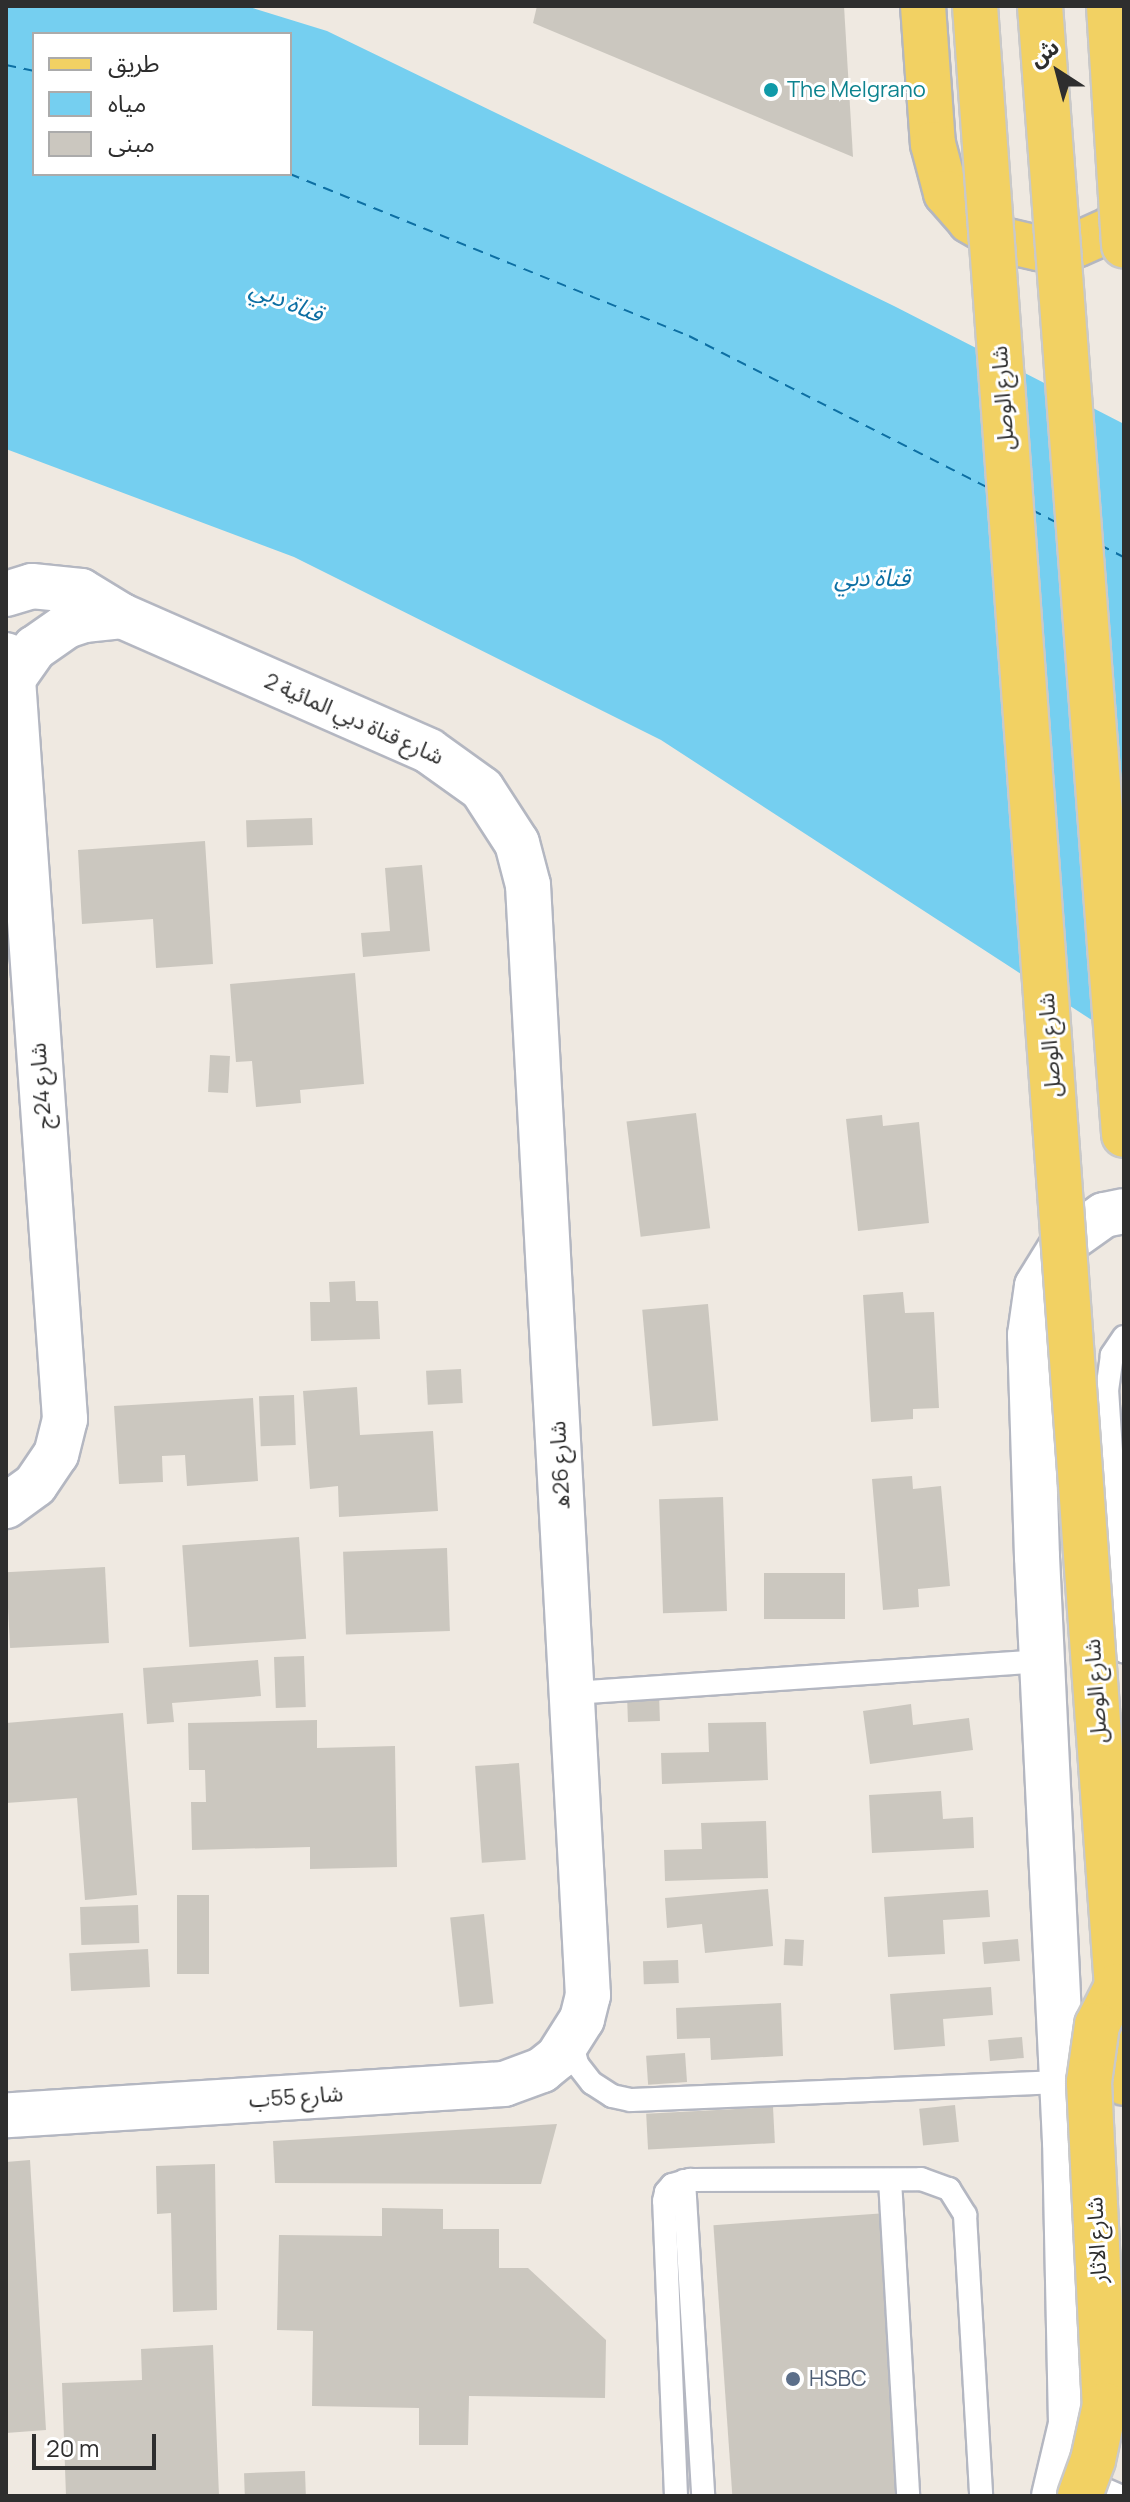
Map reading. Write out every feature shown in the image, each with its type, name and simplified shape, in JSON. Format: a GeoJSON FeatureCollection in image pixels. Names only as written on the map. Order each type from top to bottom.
{"type":"FeatureCollection","features":[{"type":"Feature","properties":{"kind":"main road"},"geometry":{"type":"LineString","coordinates":[[923,6],[933,144],[946,193],[970,221],[1003,240],[1039,248],[1076,245],[1110,230],[1124,217]]}},
{"type":"Feature","properties":{"kind":"main road","name":"شارع الوصل"},"geometry":{"type":"LineString","coordinates":[[975,6],[1124,2085]]}},
{"type":"Feature","properties":{"kind":"main road"},"geometry":{"type":"LineString","coordinates":[[1040,6],[1124,1135]]}},
{"type":"Feature","properties":{"kind":"main road"},"geometry":{"type":"LineString","coordinates":[[1109,6],[1124,246]]}},
{"type":"Feature","properties":{"kind":"main road","name":"شارع الاثار"},"geometry":{"type":"LineString","coordinates":[[1065,2487],[1093,2460],[1105,2405],[1089,2082],[1097,2025],[1117,1986]]}},
{"type":"Feature","properties":{"kind":"street","name":"شارع قناة دبي المائية 2"},"geometry":{"type":"LineString","coordinates":[[6,594],[32,586],[57,586],[92,596],[122,616],[449,761],[482,789],[502,815],[517,843],[528,885]]}},
{"type":"Feature","properties":{"kind":"street"},"geometry":{"type":"LineString","coordinates":[[10,667],[66,626],[94,618],[122,616]]}},
{"type":"Feature","properties":{"kind":"street","name":"شارع 24ج"},"geometry":{"type":"LineString","coordinates":[[10,667],[19,949],[65,1419],[56,1454],[20,1496]]}},
{"type":"Feature","properties":{"kind":"street","name":"شارع 26ه"},"geometry":{"type":"LineString","coordinates":[[528,885],[588,1995],[582,2019],[571,2041]]}},
{"type":"Feature","properties":{"kind":"street"},"geometry":{"type":"LineString","coordinates":[[1065,2487],[1071,2424],[1065,2142],[1030,1335],[1037,1286],[1063,1244],[1104,1215],[1124,1211]]}},
{"type":"Feature","properties":{"kind":"street","name":"شارع 55ب"},"geometry":{"type":"LineString","coordinates":[[6,2115],[504,2084],[542,2070],[571,2041]]}},
{"type":"Feature","properties":{"kind":"lane"},"geometry":{"type":"LineString","coordinates":[[1124,1337],[1112,1355],[1107,1389],[1124,1651]]}},
{"type":"Feature","properties":{"kind":"lane"},"geometry":{"type":"LineString","coordinates":[[573,1693],[1043,1661]]}},
{"type":"Feature","properties":{"kind":"lane"},"geometry":{"type":"LineString","coordinates":[[571,2041],[577,2064],[592,2083],[612,2096],[631,2100],[1061,2082]]}},
{"type":"Feature","properties":{"kind":"lane"},"geometry":{"type":"LineString","coordinates":[[1065,2142],[1124,2085]]}},
{"type":"Feature","properties":{"kind":"lane"},"geometry":{"type":"LineString","coordinates":[[890,2180],[908,2496]]}},
{"type":"Feature","properties":{"kind":"lane"},"geometry":{"type":"LineString","coordinates":[[676,2496],[664,2201],[672,2185],[684,2181],[890,2180],[936,2182],[959,2201],[965,2215],[981,2496]]}},
{"type":"Feature","properties":{"kind":"lane"},"geometry":{"type":"LineString","coordinates":[[684,2181],[703,2496]]}},
{"type":"Feature","properties":{"kind":"lane"},"geometry":{"type":"LineString","coordinates":[[1065,2487],[1120,2496]]}},
{"type":"Feature","properties":{"kind":"water","name":"قناة دبي"},"geometry":{"type":"Polygon","coordinates":[[[6,6],[246,6],[327,31],[894,306],[1124,424],[1124,1041],[661,740],[294,557],[6,449],[6,6]]]}},
{"type":"Feature","properties":{"kind":"building","name":"The Melgrano"},"geometry":{"type":"Polygon","coordinates":[[[537,6],[844,6],[853,157],[533,23],[537,6]]]}},
{"type":"Feature","properties":{"kind":"building"},"geometry":{"type":"Polygon","coordinates":[[[312,818],[313,845],[247,847],[246,820],[312,818]]]}},
{"type":"Feature","properties":{"kind":"building"},"geometry":{"type":"Polygon","coordinates":[[[205,841],[213,964],[156,968],[153,919],[82,924],[78,850],[205,841]]]}},
{"type":"Feature","properties":{"kind":"building"},"geometry":{"type":"Polygon","coordinates":[[[422,865],[430,951],[363,957],[361,933],[390,931],[385,868],[422,865]]]}},
{"type":"Feature","properties":{"kind":"building"},"geometry":{"type":"Polygon","coordinates":[[[355,973],[364,1084],[300,1090],[301,1103],[256,1107],[252,1061],[236,1062],[230,984],[355,973]]]}},
{"type":"Feature","properties":{"kind":"building"},"geometry":{"type":"Polygon","coordinates":[[[210,1055],[230,1056],[228,1093],[208,1092],[210,1055]]]}},
{"type":"Feature","properties":{"kind":"building"},"geometry":{"type":"Polygon","coordinates":[[[696,1113],[710,1228],[641,1237],[627,1122],[696,1113]]]}},
{"type":"Feature","properties":{"kind":"building"},"geometry":{"type":"Polygon","coordinates":[[[882,1115],[883,1126],[919,1122],[929,1223],[858,1231],[846,1119],[882,1115]]]}},
{"type":"Feature","properties":{"kind":"building"},"geometry":{"type":"Polygon","coordinates":[[[355,1281],[356,1301],[378,1301],[380,1339],[311,1341],[310,1302],[330,1302],[329,1282],[355,1281]]]}},
{"type":"Feature","properties":{"kind":"building"},"geometry":{"type":"Polygon","coordinates":[[[903,1292],[905,1313],[934,1312],[939,1408],[913,1409],[913,1419],[871,1422],[863,1295],[903,1292]]]}},
{"type":"Feature","properties":{"kind":"building"},"geometry":{"type":"Polygon","coordinates":[[[708,1304],[718,1421],[652,1426],[642,1310],[708,1304]]]}},
{"type":"Feature","properties":{"kind":"building"},"geometry":{"type":"Polygon","coordinates":[[[461,1369],[463,1403],[428,1405],[426,1371],[461,1369]]]}},
{"type":"Feature","properties":{"kind":"building"},"geometry":{"type":"Polygon","coordinates":[[[357,1387],[360,1435],[433,1431],[438,1511],[339,1517],[338,1486],[310,1489],[303,1391],[357,1387]]]}},
{"type":"Feature","properties":{"kind":"building"},"geometry":{"type":"Polygon","coordinates":[[[294,1395],[296,1445],[261,1446],[259,1396],[294,1395]]]}},
{"type":"Feature","properties":{"kind":"building"},"geometry":{"type":"Polygon","coordinates":[[[253,1398],[258,1481],[187,1486],[185,1455],[162,1456],[163,1482],[119,1484],[114,1406],[253,1398]]]}},
{"type":"Feature","properties":{"kind":"building"},"geometry":{"type":"Polygon","coordinates":[[[912,1476],[913,1489],[941,1486],[950,1586],[918,1589],[919,1607],[883,1610],[872,1479],[912,1476]]]}},
{"type":"Feature","properties":{"kind":"building"},"geometry":{"type":"Polygon","coordinates":[[[723,1497],[727,1611],[663,1613],[659,1499],[723,1497]]]}},
{"type":"Feature","properties":{"kind":"building"},"geometry":{"type":"Polygon","coordinates":[[[299,1537],[306,1639],[189,1647],[182,1545],[299,1537]]]}},
{"type":"Feature","properties":{"kind":"building"},"geometry":{"type":"Polygon","coordinates":[[[447,1548],[450,1631],[346,1635],[343,1552],[447,1548]]]}},
{"type":"Feature","properties":{"kind":"building"},"geometry":{"type":"Polygon","coordinates":[[[105,1567],[109,1643],[10,1648],[6,1572],[105,1567]]]}},
{"type":"Feature","properties":{"kind":"building"},"geometry":{"type":"Polygon","coordinates":[[[764,1573],[845,1573],[845,1619],[764,1619],[764,1573]]]}},
{"type":"Feature","properties":{"kind":"building"},"geometry":{"type":"Polygon","coordinates":[[[304,1656],[306,1707],[276,1708],[274,1657],[304,1656]]]}},
{"type":"Feature","properties":{"kind":"building"},"geometry":{"type":"Polygon","coordinates":[[[258,1660],[261,1696],[172,1703],[174,1722],[147,1724],[143,1668],[258,1660]]]}},
{"type":"Feature","properties":{"kind":"building"},"geometry":{"type":"Polygon","coordinates":[[[659,1694],[660,1721],[628,1722],[627,1695],[659,1694]]]}},
{"type":"Feature","properties":{"kind":"building"},"geometry":{"type":"Polygon","coordinates":[[[911,1704],[913,1725],[969,1718],[973,1750],[870,1764],[863,1711],[911,1704]]]}},
{"type":"Feature","properties":{"kind":"building"},"geometry":{"type":"Polygon","coordinates":[[[123,1713],[137,1895],[85,1900],[77,1798],[6,1803],[6,1723],[123,1713]]]}},
{"type":"Feature","properties":{"kind":"building"},"geometry":{"type":"Polygon","coordinates":[[[317,1720],[317,1748],[395,1746],[397,1867],[310,1869],[310,1847],[192,1850],[191,1802],[206,1802],[205,1770],[189,1770],[188,1723],[317,1720]]]}},
{"type":"Feature","properties":{"kind":"building"},"geometry":{"type":"Polygon","coordinates":[[[766,1722],[768,1780],[662,1784],[661,1753],[709,1752],[708,1723],[766,1722]]]}},
{"type":"Feature","properties":{"kind":"building"},"geometry":{"type":"Polygon","coordinates":[[[519,1763],[526,1860],[482,1863],[475,1766],[519,1763]]]}},
{"type":"Feature","properties":{"kind":"building"},"geometry":{"type":"Polygon","coordinates":[[[941,1791],[943,1819],[973,1817],[974,1848],[872,1853],[869,1795],[941,1791]]]}},
{"type":"Feature","properties":{"kind":"building"},"geometry":{"type":"Polygon","coordinates":[[[766,1821],[768,1878],[665,1881],[664,1850],[702,1849],[701,1823],[766,1821]]]}},
{"type":"Feature","properties":{"kind":"building"},"geometry":{"type":"Polygon","coordinates":[[[768,1889],[773,1946],[705,1953],[702,1924],[667,1928],[665,1898],[768,1889]]]}},
{"type":"Feature","properties":{"kind":"building"},"geometry":{"type":"Polygon","coordinates":[[[988,1890],[990,1917],[943,1920],[945,1954],[888,1957],[884,1897],[988,1890]]]}},
{"type":"Feature","properties":{"kind":"building"},"geometry":{"type":"Polygon","coordinates":[[[177,1895],[209,1895],[209,1974],[177,1974],[177,1895]]]}},
{"type":"Feature","properties":{"kind":"building"},"geometry":{"type":"Polygon","coordinates":[[[138,1905],[139,1943],[81,1945],[80,1907],[138,1905]]]}},
{"type":"Feature","properties":{"kind":"building"},"geometry":{"type":"Polygon","coordinates":[[[484,1914],[493,2004],[460,2007],[450,1918],[484,1914]]]}},
{"type":"Feature","properties":{"kind":"building"},"geometry":{"type":"Polygon","coordinates":[[[785,1939],[804,1940],[803,1966],[784,1965],[785,1939]]]}},
{"type":"Feature","properties":{"kind":"building"},"geometry":{"type":"Polygon","coordinates":[[[1018,1939],[1020,1961],[984,1964],[982,1942],[1018,1939]]]}},
{"type":"Feature","properties":{"kind":"building"},"geometry":{"type":"Polygon","coordinates":[[[148,1949],[150,1987],[71,1991],[69,1953],[148,1949]]]}},
{"type":"Feature","properties":{"kind":"building"},"geometry":{"type":"Polygon","coordinates":[[[678,1960],[679,1983],[644,1984],[643,1961],[678,1960]]]}},
{"type":"Feature","properties":{"kind":"building"},"geometry":{"type":"Polygon","coordinates":[[[991,1987],[993,2015],[943,2019],[945,2046],[894,2050],[890,1994],[991,1987]]]}},
{"type":"Feature","properties":{"kind":"building"},"geometry":{"type":"Polygon","coordinates":[[[781,2003],[783,2056],[711,2060],[710,2038],[677,2039],[676,2008],[781,2003]]]}},
{"type":"Feature","properties":{"kind":"building"},"geometry":{"type":"Polygon","coordinates":[[[1022,2037],[1024,2058],[990,2061],[988,2040],[1022,2037]]]}},
{"type":"Feature","properties":{"kind":"building"},"geometry":{"type":"Polygon","coordinates":[[[685,2053],[687,2082],[648,2085],[646,2056],[685,2053]]]}},
{"type":"Feature","properties":{"kind":"building"},"geometry":{"type":"Polygon","coordinates":[[[955,2105],[959,2142],[923,2146],[919,2109],[955,2105]]]}},
{"type":"Feature","properties":{"kind":"building"},"geometry":{"type":"Polygon","coordinates":[[[773,2107],[775,2143],[648,2150],[646,2114],[773,2107]]]}},
{"type":"Feature","properties":{"kind":"building"},"geometry":{"type":"Polygon","coordinates":[[[557,2124],[541,2184],[275,2183],[273,2141],[557,2124]]]}},
{"type":"Feature","properties":{"kind":"building"},"geometry":{"type":"Polygon","coordinates":[[[30,2160],[46,2430],[6,2433],[6,2162],[30,2160]]]}},
{"type":"Feature","properties":{"kind":"building"},"geometry":{"type":"Polygon","coordinates":[[[215,2164],[217,2310],[173,2312],[171,2213],[157,2214],[156,2166],[215,2164]]]}},
{"type":"Feature","properties":{"kind":"building"},"geometry":{"type":"Polygon","coordinates":[[[382,2208],[443,2209],[443,2229],[499,2229],[499,2268],[528,2268],[606,2340],[605,2398],[469,2396],[468,2445],[419,2445],[419,2408],[312,2406],[313,2331],[277,2330],[279,2235],[382,2236],[382,2208]]]}},
{"type":"Feature","properties":{"kind":"building"},"geometry":{"type":"Polygon","coordinates":[[[887,2213],[907,2496],[732,2496],[713,2225],[887,2213]]]}},
{"type":"Feature","properties":{"kind":"building"},"geometry":{"type":"Polygon","coordinates":[[[213,2345],[219,2496],[66,2496],[62,2383],[142,2380],[141,2349],[213,2345]]]}},
{"type":"Feature","properties":{"kind":"building"},"geometry":{"type":"Polygon","coordinates":[[[305,2471],[306,2496],[245,2496],[244,2473],[305,2471]]]}},
{"type":"Feature","properties":{"kind":"ferry route"},"geometry":{"type":"LineString","coordinates":[[6,65],[32,71]]}},
{"type":"Feature","properties":{"kind":"ferry route"},"geometry":{"type":"LineString","coordinates":[[292,175],[689,336],[987,487]]}},
{"type":"Feature","properties":{"kind":"ferry route"},"geometry":{"type":"LineString","coordinates":[[1032,510],[1059,524]]}},
{"type":"Feature","properties":{"kind":"ferry route"},"geometry":{"type":"LineString","coordinates":[[1100,545],[1124,557]]}},
{"type":"Feature","properties":{"kind":"place","name":"The Melgrano"},"geometry":{"type":"Point","coordinates":[771,90]}},
{"type":"Feature","properties":{"kind":"place","name":"HSBC"},"geometry":{"type":"Point","coordinates":[793,2379]}}]}
